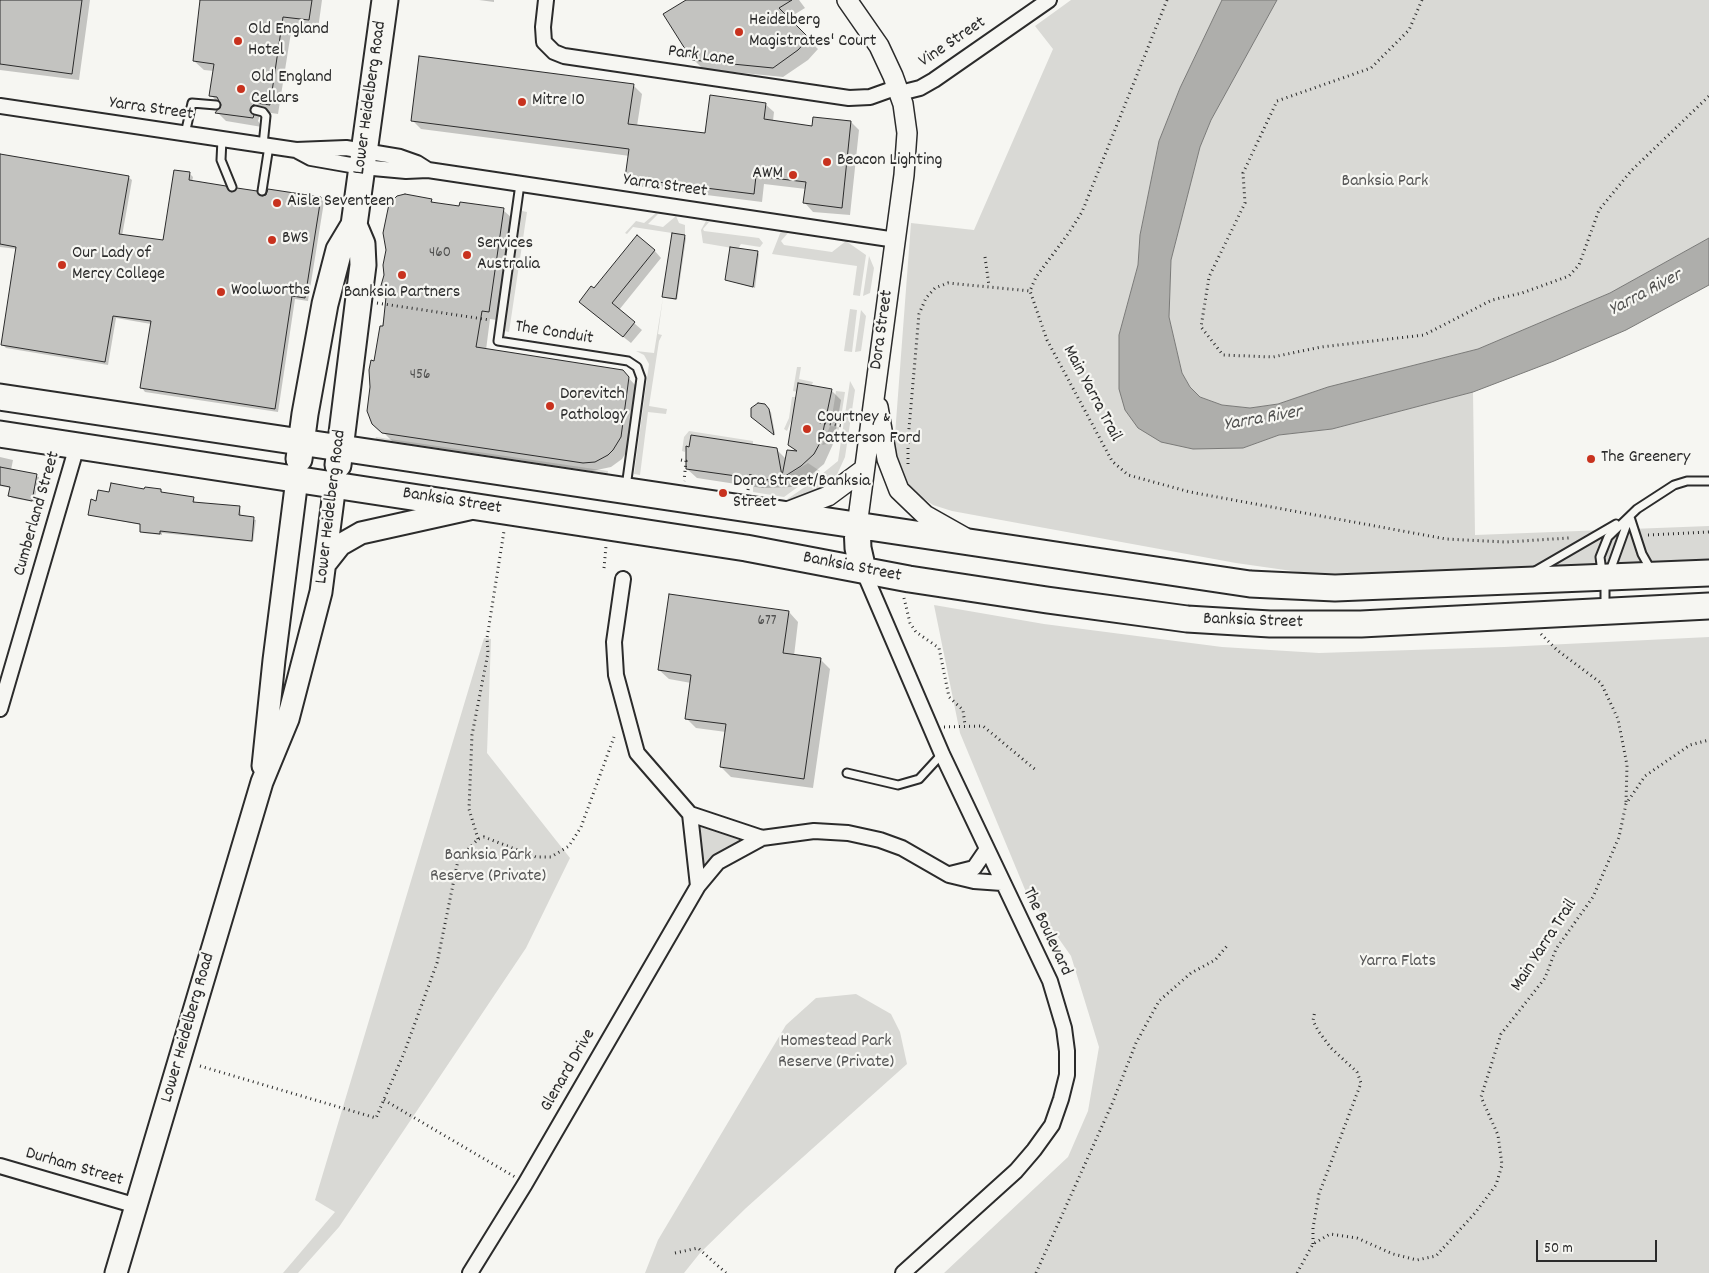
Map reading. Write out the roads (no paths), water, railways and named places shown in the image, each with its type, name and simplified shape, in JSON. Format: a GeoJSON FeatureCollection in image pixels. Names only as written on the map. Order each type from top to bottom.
{"type":"FeatureCollection","features":[{"type":"Feature","properties":{"kind":"highway","name":"Lower Heidelberg Road"},"geometry":{"type":"LineString","coordinates":[[297,479],[315,352],[328,292],[339,250],[354,225],[385,0]]}},
{"type":"Feature","properties":{"kind":"highway","name":"Lower Heidelberg Road"},"geometry":{"type":"LineString","coordinates":[[335,484],[363,260],[362,244],[354,225]]}},
{"type":"Feature","properties":{"kind":"highway","name":"Banksia Street"},"geometry":{"type":"LineString","coordinates":[[0,398],[1196,577],[1267,586],[1335,588],[1709,573]]}},
{"type":"Feature","properties":{"kind":"highway","name":"Banksia Street"},"geometry":{"type":"LineString","coordinates":[[0,434],[746,548],[863,570],[1099,608],[1218,621],[1361,624],[1522,614],[1605,612],[1709,606]]}},
{"type":"Feature","properties":{"kind":"highway","name":"Dora Street"},"geometry":{"type":"LineString","coordinates":[[857,526],[858,548],[863,570]]}},
{"type":"Feature","properties":{"kind":"main road","name":"Dora Street"},"geometry":{"type":"LineString","coordinates":[[847,0],[879,46],[899,90],[905,117],[906,152],[896,240],[863,470],[857,526]]}},
{"type":"Feature","properties":{"kind":"main road"},"geometry":{"type":"LineString","coordinates":[[875,383],[887,459],[900,490],[925,515],[977,544]]}},
{"type":"Feature","properties":{"kind":"main road"},"geometry":{"type":"LineString","coordinates":[[778,514],[828,496],[863,470]]}},
{"type":"Feature","properties":{"kind":"main road","name":"Lower Heidelberg Road"},"geometry":{"type":"LineString","coordinates":[[262,782],[274,660],[297,479]]}},
{"type":"Feature","properties":{"kind":"main road","name":"Lower Heidelberg Road"},"geometry":{"type":"LineString","coordinates":[[116,1273],[262,782],[288,718],[314,619],[325,565],[335,484]]}},
{"type":"Feature","properties":{"kind":"main road"},"geometry":{"type":"LineString","coordinates":[[325,565],[340,545],[361,533],[480,506]]}},
{"type":"Feature","properties":{"kind":"street","name":"Park Lane"},"geometry":{"type":"LineString","coordinates":[[546,0],[542,27],[544,42],[554,52],[564,56],[849,98],[870,97],[899,90]]}},
{"type":"Feature","properties":{"kind":"street","name":"Vine Street"},"geometry":{"type":"LineString","coordinates":[[899,90],[920,88],[934,80],[1050,0]]}},
{"type":"Feature","properties":{"kind":"street","name":"Yarra Street"},"geometry":{"type":"LineString","coordinates":[[0,106],[296,150],[311,158],[363,159],[406,171],[428,170],[896,240]]}},
{"type":"Feature","properties":{"kind":"street","name":"Cumberland Street"},"geometry":{"type":"LineString","coordinates":[[0,709],[77,446]]}},
{"type":"Feature","properties":{"kind":"street","name":"The Boulevard"},"geometry":{"type":"LineString","coordinates":[[863,570],[942,754],[1050,981],[1064,1028],[1067,1075],[1052,1125],[1034,1150],[1016,1171],[903,1273]]}},
{"type":"Feature","properties":{"kind":"street"},"geometry":{"type":"LineString","coordinates":[[623,579],[614,642],[616,676],[637,753],[690,814],[698,886]]}},
{"type":"Feature","properties":{"kind":"street","name":"Glenard Drive"},"geometry":{"type":"LineString","coordinates":[[690,814],[762,838]]}},
{"type":"Feature","properties":{"kind":"street","name":"Glenard Drive"},"geometry":{"type":"LineString","coordinates":[[470,1273],[525,1184],[698,886],[718,862],[762,838],[814,831],[848,833],[880,840],[902,848],[949,875],[974,881],[1002,883]]}},
{"type":"Feature","properties":{"kind":"street"},"geometry":{"type":"LineString","coordinates":[[949,875],[974,868],[987,849]]}},
{"type":"Feature","properties":{"kind":"street","name":"Durham Street"},"geometry":{"type":"LineString","coordinates":[[0,1166],[137,1206]]}},
{"type":"Feature","properties":{"kind":"lane"},"geometry":{"type":"LineString","coordinates":[[185,134],[192,103],[216,105]]}},
{"type":"Feature","properties":{"kind":"lane"},"geometry":{"type":"LineString","coordinates":[[255,110],[263,112],[266,116],[266,146],[262,191]]}},
{"type":"Feature","properties":{"kind":"lane"},"geometry":{"type":"LineString","coordinates":[[222,139],[221,160],[232,187]]}},
{"type":"Feature","properties":{"kind":"lane","name":"The Conduit"},"geometry":{"type":"LineString","coordinates":[[520,184],[498,341],[628,361],[637,367],[641,378],[626,491]]}},
{"type":"Feature","properties":{"kind":"lane"},"geometry":{"type":"LineString","coordinates":[[1605,612],[1605,578],[1599,561],[1610,533],[1642,506],[1674,485],[1687,482],[1709,481]]}},
{"type":"Feature","properties":{"kind":"lane"},"geometry":{"type":"LineString","coordinates":[[1630,517],[1642,554],[1655,575]]}},
{"type":"Feature","properties":{"kind":"lane"},"geometry":{"type":"LineString","coordinates":[[1605,578],[1614,563],[1630,517]]}},
{"type":"Feature","properties":{"kind":"lane"},"geometry":{"type":"LineString","coordinates":[[1516,582],[1630,517]]}},
{"type":"Feature","properties":{"kind":"lane"},"geometry":{"type":"LineString","coordinates":[[847,773],[898,785],[919,779],[942,754]]}},
{"type":"Feature","properties":{"kind":"water","name":"Yarra River"},"geometry":{"type":"Polygon","coordinates":[[[1222,0],[1277,0],[1211,120],[1200,147],[1171,260],[1169,317],[1182,373],[1190,387],[1200,397],[1222,405],[1250,408],[1278,404],[1328,387],[1478,349],[1610,293],[1709,238],[1709,285],[1626,330],[1554,361],[1473,392],[1332,429],[1279,435],[1243,448],[1193,449],[1161,442],[1138,428],[1125,410],[1119,389],[1119,335],[1138,265],[1140,235],[1159,141],[1180,88],[1222,0]]]}},
{"type":"Feature","properties":{"kind":"place","name":"Heidelberg Magistrates' Court"},"geometry":{"type":"Point","coordinates":[739,32]}},
{"type":"Feature","properties":{"kind":"place","name":"Old England Hotel"},"geometry":{"type":"Point","coordinates":[238,41]}},
{"type":"Feature","properties":{"kind":"place","name":"Old England Cellars"},"geometry":{"type":"Point","coordinates":[241,89]}},
{"type":"Feature","properties":{"kind":"place","name":"Mitre 10"},"geometry":{"type":"Point","coordinates":[522,102]}},
{"type":"Feature","properties":{"kind":"place","name":"Beacon Lighting"},"geometry":{"type":"Point","coordinates":[827,162]}},
{"type":"Feature","properties":{"kind":"place","name":"AWM"},"geometry":{"type":"Point","coordinates":[793,175]}},
{"type":"Feature","properties":{"kind":"place","name":"Aisle Seventeen"},"geometry":{"type":"Point","coordinates":[277,203]}},
{"type":"Feature","properties":{"kind":"place","name":"BWS"},"geometry":{"type":"Point","coordinates":[272,240]}},
{"type":"Feature","properties":{"kind":"place","name":"Services Australia"},"geometry":{"type":"Point","coordinates":[467,255]}},
{"type":"Feature","properties":{"kind":"place","name":"Our Lady of Mercy College"},"geometry":{"type":"Point","coordinates":[62,265]}},
{"type":"Feature","properties":{"kind":"place","name":"Banksia Partners"},"geometry":{"type":"Point","coordinates":[402,275]}},
{"type":"Feature","properties":{"kind":"place","name":"Woolworths"},"geometry":{"type":"Point","coordinates":[221,292]}},
{"type":"Feature","properties":{"kind":"place","name":"Dorevitch Pathology"},"geometry":{"type":"Point","coordinates":[550,406]}},
{"type":"Feature","properties":{"kind":"place","name":"Courtney & Patterson Ford"},"geometry":{"type":"Point","coordinates":[807,429]}},
{"type":"Feature","properties":{"kind":"place","name":"The Greenery"},"geometry":{"type":"Point","coordinates":[1591,459]}},
{"type":"Feature","properties":{"kind":"place","name":"Dora Street/Banksia Street"},"geometry":{"type":"Point","coordinates":[723,493]}},
{"type":"Feature","properties":{"kind":"park label","name":"Banksia Park"},"geometry":{"type":"Point","coordinates":[1385,183]}},
{"type":"Feature","properties":{"kind":"park label","name":"Banksia Park Reserve (Private)"},"geometry":{"type":"Point","coordinates":[488,868]}},
{"type":"Feature","properties":{"kind":"park label","name":"Yarra Flats"},"geometry":{"type":"Point","coordinates":[1398,963]}},
{"type":"Feature","properties":{"kind":"park label","name":"Homestead Park Reserve (Private)"},"geometry":{"type":"Point","coordinates":[836,1053]}}]}
